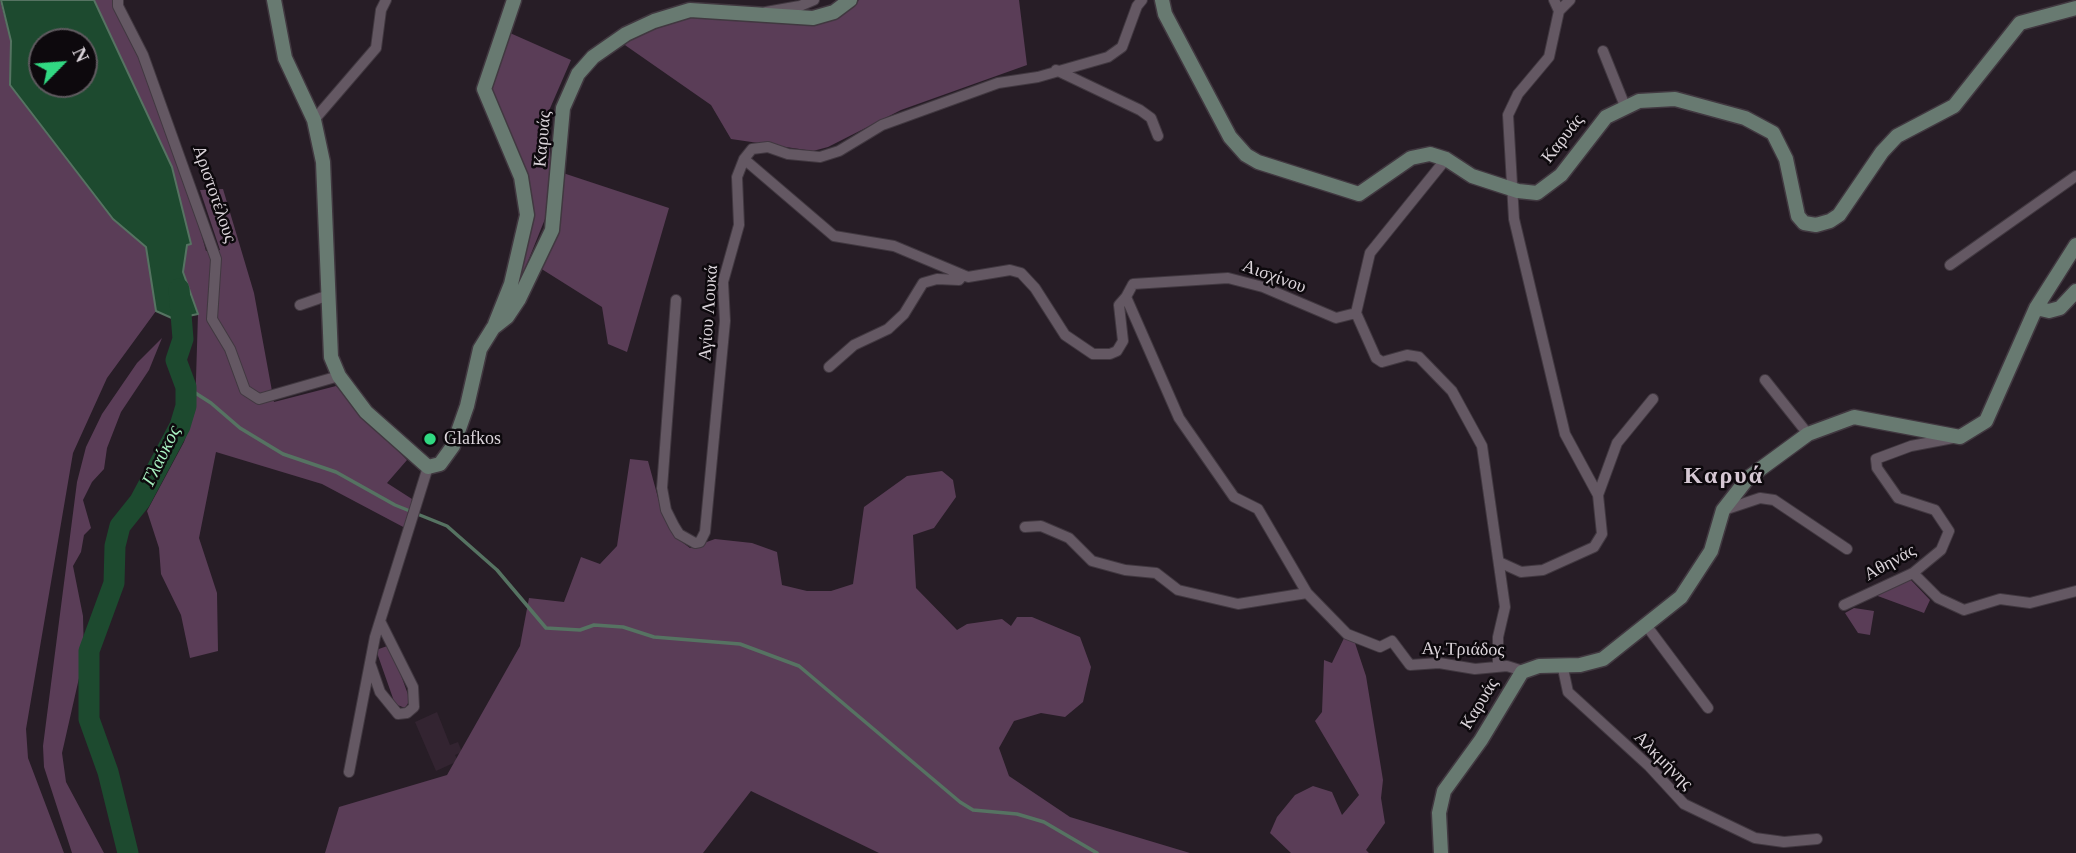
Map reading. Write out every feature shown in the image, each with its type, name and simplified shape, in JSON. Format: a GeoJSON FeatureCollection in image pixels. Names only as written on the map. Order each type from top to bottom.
{"type":"FeatureCollection","features":[{"type":"Feature","properties":{"kind":"main road"},"geometry":{"type":"LineString","coordinates":[[274,0],[285,58],[314,120],[323,162],[331,357],[339,376],[366,412],[428,467]]}},
{"type":"Feature","properties":{"kind":"main road"},"geometry":{"type":"LineString","coordinates":[[493,328],[511,284],[527,215],[521,177],[484,89],[514,0]]}},
{"type":"Feature","properties":{"kind":"main road","name":"Καρυάς"},"geometry":{"type":"LineString","coordinates":[[428,467],[440,464],[453,446],[467,406],[480,349],[493,328],[507,317],[519,299],[552,230],[563,108],[578,74],[593,57],[635,30],[690,10],[824,16],[850,0]]}},
{"type":"Feature","properties":{"kind":"main road","name":"Καρυάς"},"geometry":{"type":"LineString","coordinates":[[1162,0],[1165,14],[1230,138],[1246,155],[1258,162],[1359,194],[1419,154],[1430,154],[1446,159],[1472,176],[1533,193],[1545,190],[1561,175],[1597,126],[1625,106],[1675,99],[1745,118],[1773,134],[1786,159],[1798,216],[1808,225],[1821,225],[1844,209],[1889,142],[1904,131],[1954,106],[2020,23],[2076,8]]}},
{"type":"Feature","properties":{"kind":"main road"},"geometry":{"type":"LineString","coordinates":[[1960,437],[1986,421],[2036,308],[2076,246]]}},
{"type":"Feature","properties":{"kind":"main road"},"geometry":{"type":"LineString","coordinates":[[2036,308],[2049,311],[2060,308],[2076,291]]}},
{"type":"Feature","properties":{"kind":"main road","name":"Καρυάς"},"geometry":{"type":"LineString","coordinates":[[1441,853],[1438,821],[1444,791],[1481,740],[1523,671],[1562,664],[1580,665],[1603,659],[1681,597],[1710,551],[1723,510],[1748,478],[1808,434],[1854,418],[1960,437]]}},
{"type":"Feature","properties":{"kind":"street","name":"Αριστοτέλους"},"geometry":{"type":"LineString","coordinates":[[118,0],[118,6],[143,55],[216,258],[212,319],[230,349],[245,390],[259,399],[339,376]]}},
{"type":"Feature","properties":{"kind":"street"},"geometry":{"type":"LineString","coordinates":[[314,120],[376,48],[381,10],[386,0]]}},
{"type":"Feature","properties":{"kind":"street"},"geometry":{"type":"LineString","coordinates":[[763,14],[814,0]]}},
{"type":"Feature","properties":{"kind":"street"},"geometry":{"type":"LineString","coordinates":[[1025,527],[1041,526],[1069,538],[1092,561],[1125,570],[1156,573],[1178,590],[1238,604],[1307,593],[1258,509],[1234,497],[1179,418],[1126,297],[1119,305],[1123,341],[1117,351],[1093,354],[1065,335],[1035,288],[1021,273],[1010,270],[975,277],[963,275],[894,246],[834,236],[744,159],[752,149],[768,147],[788,154],[820,157],[839,151],[882,125],[998,83],[1038,77],[1056,70],[1099,61],[1122,47],[1142,0]]}},
{"type":"Feature","properties":{"kind":"street"},"geometry":{"type":"LineString","coordinates":[[1554,0],[1559,11]]}},
{"type":"Feature","properties":{"kind":"street"},"geometry":{"type":"LineString","coordinates":[[1499,562],[1521,572],[1538,572],[1594,547],[1601,538],[1598,495],[1565,434],[1514,219],[1512,189],[1508,115],[1518,94],[1549,57],[1559,11],[1570,0]]}},
{"type":"Feature","properties":{"kind":"street"},"geometry":{"type":"LineString","coordinates":[[1602,51],[1625,106]]}},
{"type":"Feature","properties":{"kind":"street"},"geometry":{"type":"LineString","coordinates":[[1056,70],[1140,110],[1151,118],[1158,136]]}},
{"type":"Feature","properties":{"kind":"street","name":"Αγίου Λουκά"},"geometry":{"type":"LineString","coordinates":[[676,300],[662,488],[666,510],[674,526],[679,534],[695,543],[700,542],[705,532],[725,321],[723,282],[738,225],[737,177],[744,159]]}},
{"type":"Feature","properties":{"kind":"street"},"geometry":{"type":"LineString","coordinates":[[1446,159],[1370,253],[1356,313],[1376,358],[1382,362],[1407,355],[1419,357],[1457,398],[1482,446],[1505,607],[1498,637],[1498,667]]}},
{"type":"Feature","properties":{"kind":"street"},"geometry":{"type":"LineString","coordinates":[[1950,265],[2076,176]]}},
{"type":"Feature","properties":{"kind":"street"},"geometry":{"type":"LineString","coordinates":[[829,367],[854,345],[887,329],[904,314],[922,284],[937,279],[958,280],[963,275]]}},
{"type":"Feature","properties":{"kind":"street","name":"Αισχίνου"},"geometry":{"type":"LineString","coordinates":[[1126,297],[1133,284],[1228,278],[1263,286],[1336,318],[1356,313]]}},
{"type":"Feature","properties":{"kind":"street"},"geometry":{"type":"LineString","coordinates":[[300,305],[329,295]]}},
{"type":"Feature","properties":{"kind":"street"},"geometry":{"type":"LineString","coordinates":[[1765,380],[1808,434]]}},
{"type":"Feature","properties":{"kind":"street"},"geometry":{"type":"LineString","coordinates":[[1598,495],[1617,443],[1653,399]]}},
{"type":"Feature","properties":{"kind":"street","name":"Αθηνάς"},"geometry":{"type":"LineString","coordinates":[[1844,605],[1913,573],[1941,550],[1949,531],[1935,510],[1898,498],[1877,468],[1876,459],[1911,446],[1960,437]]}},
{"type":"Feature","properties":{"kind":"street"},"geometry":{"type":"LineString","coordinates":[[349,772],[380,621],[428,467]]}},
{"type":"Feature","properties":{"kind":"street"},"geometry":{"type":"LineString","coordinates":[[1723,510],[1760,499],[1773,500],[1847,549]]}},
{"type":"Feature","properties":{"kind":"street"},"geometry":{"type":"LineString","coordinates":[[1913,573],[1938,598],[1964,610],[2000,599],[2031,603],[2076,591]]}},
{"type":"Feature","properties":{"kind":"street","name":"Αγ.Τριάδος"},"geometry":{"type":"LineString","coordinates":[[1307,593],[1347,634],[1380,647],[1392,641],[1410,665],[1439,663],[1468,668],[1513,666],[1523,671]]}},
{"type":"Feature","properties":{"kind":"street"},"geometry":{"type":"LineString","coordinates":[[370,663],[380,692],[397,714],[407,713],[414,707],[413,687],[380,621]]}},
{"type":"Feature","properties":{"kind":"street"},"geometry":{"type":"LineString","coordinates":[[1646,625],[1708,708]]}},
{"type":"Feature","properties":{"kind":"street","name":"Αλκμήνης"},"geometry":{"type":"LineString","coordinates":[[1562,664],[1569,692],[1649,766],[1684,804],[1755,838],[1784,842],[1817,839]]}},
{"type":"Feature","properties":{"kind":"shaded area"},"geometry":{"type":"Polygon","coordinates":[[[0,0],[11,41],[10,85],[113,219],[146,247],[156,311],[107,378],[73,453],[26,729],[28,758],[64,853],[0,853],[0,0]]]}},
{"type":"Feature","properties":{"kind":"shaded area"},"geometry":{"type":"Polygon","coordinates":[[[1,0],[94,0],[172,167],[191,244],[187,245],[183,272],[198,314],[174,319],[156,311],[146,247],[113,219],[10,85],[11,41],[1,0]]]}},
{"type":"Feature","properties":{"kind":"shaded area"},"geometry":{"type":"Polygon","coordinates":[[[94,0],[112,0],[140,58],[189,190],[206,251],[220,250],[200,190],[223,189],[254,293],[274,402],[336,386],[407,460],[387,483],[412,499],[407,529],[322,484],[216,452],[199,538],[217,593],[218,651],[190,658],[181,615],[161,574],[159,548],[147,511],[184,442],[195,411],[198,314],[183,272],[187,245],[191,244],[172,167],[94,0]]]}},
{"type":"Feature","properties":{"kind":"shaded area"},"geometry":{"type":"Polygon","coordinates":[[[859,0],[1019,0],[1027,65],[901,110],[828,147],[813,151],[731,139],[711,105],[622,43],[656,26],[693,14],[812,25],[829,21],[859,0]]]}},
{"type":"Feature","properties":{"kind":"shaded area"},"geometry":{"type":"Polygon","coordinates":[[[510,33],[571,60],[548,113],[551,169],[545,219],[518,286],[515,284],[532,218],[495,103],[492,85],[510,33]]]}},
{"type":"Feature","properties":{"kind":"shaded area"},"geometry":{"type":"Polygon","coordinates":[[[560,172],[669,208],[627,352],[608,344],[602,307],[540,268],[560,172]]]}},
{"type":"Feature","properties":{"kind":"shaded area"},"geometry":{"type":"Polygon","coordinates":[[[162,338],[149,370],[121,412],[107,448],[104,469],[92,482],[83,500],[91,528],[84,535],[81,552],[73,566],[83,616],[84,656],[62,753],[66,782],[104,853],[72,853],[44,767],[43,746],[77,482],[86,447],[102,414],[137,363],[162,338]]]}},
{"type":"Feature","properties":{"kind":"shaded area"},"geometry":{"type":"Polygon","coordinates":[[[630,459],[648,461],[663,516],[678,539],[690,548],[715,539],[752,543],[777,552],[782,585],[807,591],[831,591],[853,584],[864,507],[907,476],[942,471],[953,480],[956,497],[934,528],[913,535],[916,588],[957,630],[967,624],[1002,619],[1011,626],[1017,617],[1032,617],[1080,637],[1091,667],[1083,702],[1065,717],[1041,713],[1014,721],[999,748],[1009,776],[1070,817],[1190,853],[879,853],[751,791],[703,853],[325,853],[339,807],[447,775],[520,646],[529,598],[564,602],[581,557],[600,564],[617,546],[630,459]]]}},
{"type":"Feature","properties":{"kind":"shaded area"},"geometry":{"type":"Polygon","coordinates":[[[1909,578],[1930,600],[1924,613],[1875,595],[1909,578]]]}},
{"type":"Feature","properties":{"kind":"shaded area"},"geometry":{"type":"Polygon","coordinates":[[[1854,608],[1874,611],[1870,635],[1858,633],[1845,613],[1854,608]]]}},
{"type":"Feature","properties":{"kind":"shaded area"},"geometry":{"type":"Polygon","coordinates":[[[1345,636],[1354,640],[1366,676],[1383,780],[1381,798],[1385,823],[1366,850],[1369,853],[1291,853],[1270,833],[1277,817],[1295,795],[1313,786],[1332,792],[1342,815],[1359,795],[1315,721],[1322,712],[1324,660],[1332,663],[1345,636]]]}},
{"type":"Feature","properties":{"kind":"shaded area"},"geometry":{"type":"Polygon","coordinates":[[[390,645],[410,700],[405,708],[395,704],[376,650],[390,645]]]}},
{"type":"Feature","properties":{"kind":"shaded area"},"geometry":{"type":"Polygon","coordinates":[[[437,712],[450,745],[458,742],[462,752],[455,755],[458,761],[436,771],[415,722],[437,712]]]}},
{"type":"Feature","properties":{"kind":"waterway","name":"Γλαύκος"},"geometry":{"type":"LineString","coordinates":[[128,853],[108,772],[89,719],[89,651],[114,583],[115,546],[120,526],[140,501],[180,426],[186,406],[186,387],[176,360],[183,339],[179,289]]}},
{"type":"Feature","properties":{"kind":"waterway"},"geometry":{"type":"LineString","coordinates":[[186,387],[211,403],[240,428],[283,454],[336,472],[395,505],[447,526],[497,570],[546,628],[580,630],[594,625],[623,627],[654,637],[740,644],[799,666],[960,802],[973,810],[1017,814],[1044,822],[1097,853]]}},
{"type":"Feature","properties":{"kind":"place","name":"Glafkos"},"geometry":{"type":"Point","coordinates":[430,439]}},
{"type":"Feature","properties":{"kind":"district","name":"Καρυά"},"geometry":{"type":"Point","coordinates":[1724,477]}}]}
